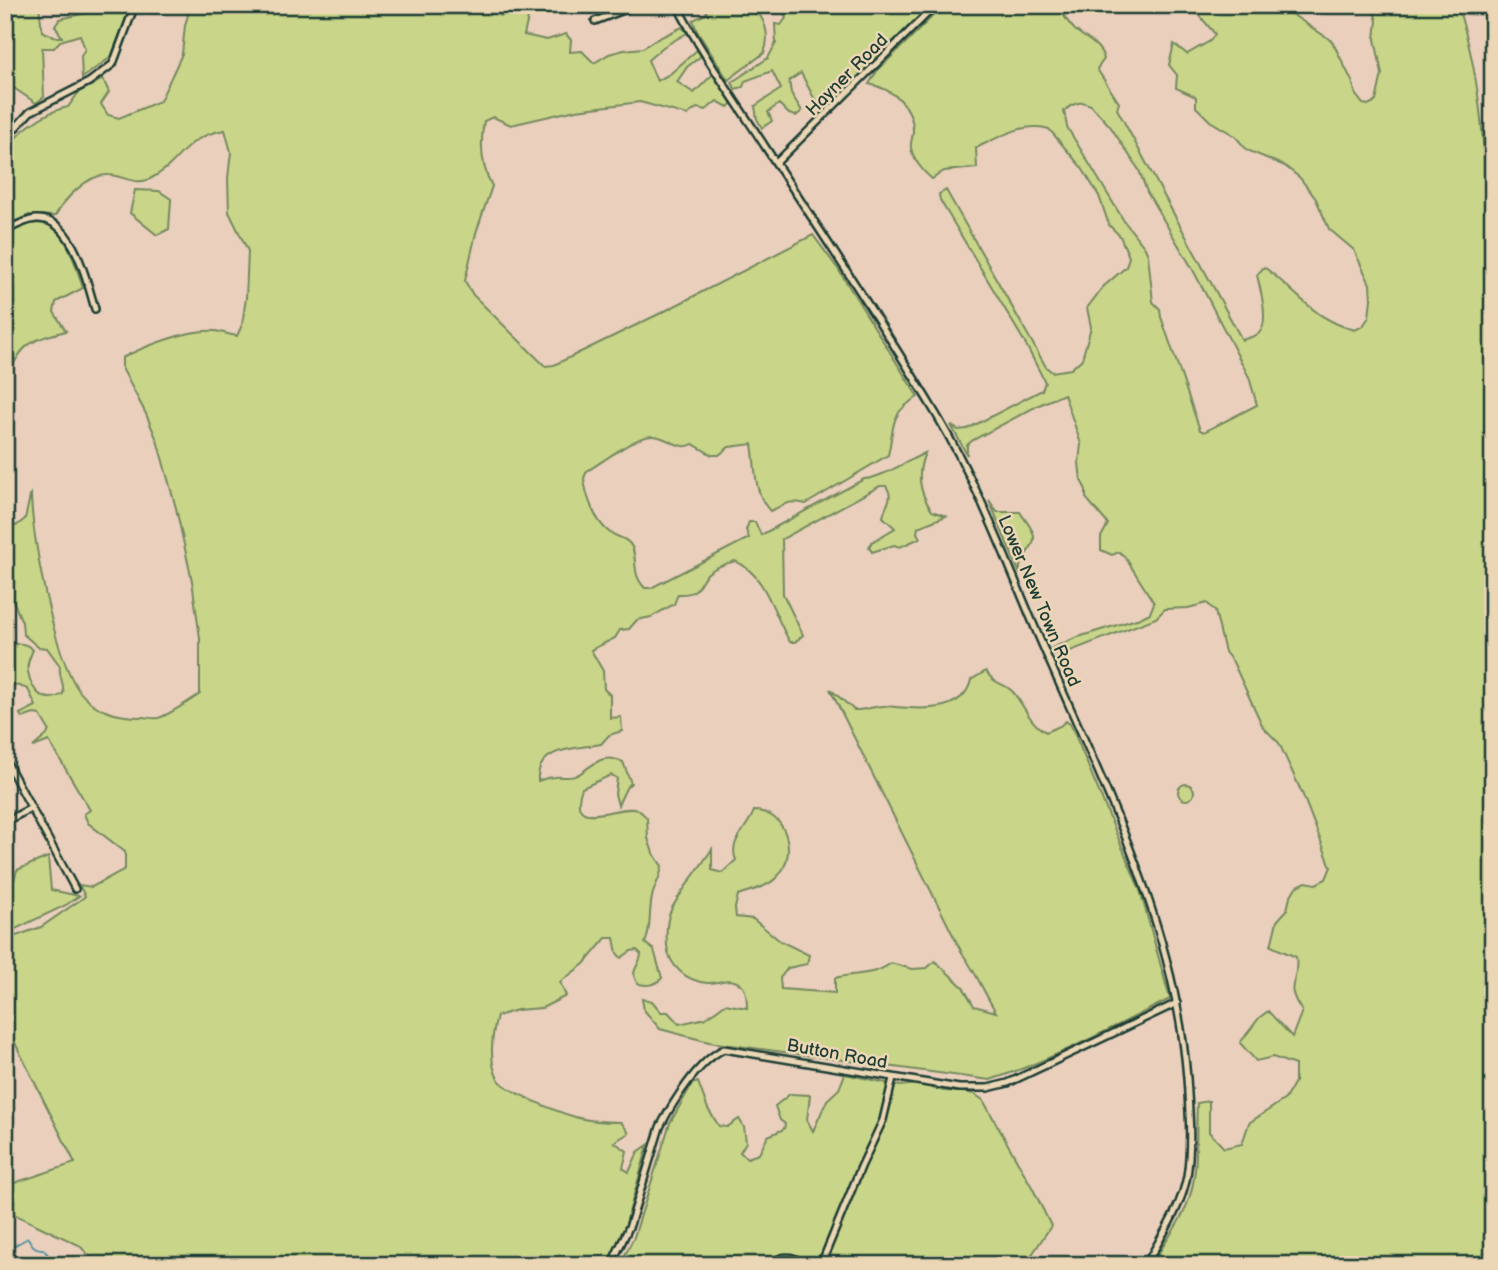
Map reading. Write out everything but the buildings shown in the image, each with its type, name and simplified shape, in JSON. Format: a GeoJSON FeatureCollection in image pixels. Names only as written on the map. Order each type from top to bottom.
{"type":"FeatureCollection","features":[{"type":"Feature","properties":{"kind":"street"},"geometry":{"type":"LineString","coordinates":[[5,139],[30,112],[89,82],[113,64],[135,5]]}},
{"type":"Feature","properties":{"kind":"street"},"geometry":{"type":"LineString","coordinates":[[595,21],[637,5]]}},
{"type":"Feature","properties":{"kind":"street","name":"Lower New Town Road"},"geometry":{"type":"LineString","coordinates":[[677,5],[937,415],[978,494],[1138,870],[1177,1003],[1189,1101],[1189,1159],[1183,1193],[1171,1222],[1146,1265]]}},
{"type":"Feature","properties":{"kind":"street"},"geometry":{"type":"LineString","coordinates":[[918,5],[927,14]]}},
{"type":"Feature","properties":{"kind":"street","name":"Hayner Road"},"geometry":{"type":"LineString","coordinates":[[776,163],[936,5]]}},
{"type":"Feature","properties":{"kind":"street"},"geometry":{"type":"LineString","coordinates":[[1490,5],[1493,15]]}},
{"type":"Feature","properties":{"kind":"street"},"geometry":{"type":"LineString","coordinates":[[5,231],[36,219],[47,220],[63,230],[72,244],[94,309]]}},
{"type":"Feature","properties":{"kind":"street"},"geometry":{"type":"LineString","coordinates":[[5,608],[5,621]]}},
{"type":"Feature","properties":{"kind":"street"},"geometry":{"type":"LineString","coordinates":[[5,759],[75,889]]}},
{"type":"Feature","properties":{"kind":"street"},"geometry":{"type":"LineString","coordinates":[[5,822],[31,808]]}},
{"type":"Feature","properties":{"kind":"street","name":"Button Road"},"geometry":{"type":"LineString","coordinates":[[611,1265],[630,1225],[660,1127],[704,1062],[713,1054],[724,1049],[959,1088],[988,1088],[1008,1083],[1177,1003]]}},
{"type":"Feature","properties":{"kind":"street"},"geometry":{"type":"LineString","coordinates":[[816,1265],[824,1257],[883,1120],[893,1078]]}},
{"type":"Feature","properties":{"kind":"street"},"geometry":{"type":"LineString","coordinates":[[773,1265],[775,1261],[786,1256],[807,1265]]}},
{"type":"Feature","properties":{"kind":"green space"},"geometry":{"type":"Polygon","coordinates":[[[5,5],[39,5],[42,31],[55,37],[62,37],[55,26],[60,19],[91,12],[89,5],[130,7],[111,57],[82,78],[81,56],[85,49],[80,35],[60,41],[54,48],[42,48],[44,97],[36,103],[5,82],[5,5]]]}},
{"type":"Feature","properties":{"kind":"green space"},"geometry":{"type":"Polygon","coordinates":[[[191,5],[486,5],[487,10],[502,16],[509,5],[520,5],[528,18],[524,35],[547,40],[566,34],[571,40],[570,52],[582,51],[594,63],[609,54],[643,48],[682,27],[687,33],[663,47],[648,60],[657,81],[670,74],[697,50],[701,56],[687,67],[677,82],[694,93],[713,74],[732,103],[728,107],[717,101],[706,110],[697,108],[687,115],[640,102],[576,110],[511,125],[493,117],[484,121],[482,154],[492,186],[476,233],[465,281],[473,295],[545,366],[554,365],[813,235],[838,269],[918,397],[897,415],[888,455],[806,504],[791,502],[770,511],[758,488],[752,444],[729,447],[719,455],[712,455],[693,444],[683,446],[657,436],[644,437],[587,471],[584,478],[589,500],[599,521],[609,532],[625,539],[632,547],[636,573],[645,588],[651,588],[749,538],[746,530],[749,522],[755,522],[761,535],[864,479],[886,473],[925,453],[920,468],[924,497],[932,511],[946,516],[918,527],[920,538],[900,547],[894,545],[872,552],[869,547],[872,542],[895,528],[883,517],[890,494],[886,486],[880,486],[782,539],[783,594],[803,635],[795,642],[790,642],[755,576],[735,561],[711,571],[691,593],[678,594],[674,604],[651,617],[637,620],[629,629],[620,630],[615,638],[591,650],[603,671],[604,689],[610,695],[610,718],[621,717],[622,731],[609,735],[601,744],[551,755],[539,770],[538,781],[551,777],[574,776],[603,759],[623,762],[631,783],[618,805],[615,794],[617,778],[611,775],[582,788],[579,802],[581,811],[588,814],[630,809],[639,811],[647,818],[648,838],[653,853],[662,866],[654,889],[645,943],[654,950],[662,978],[651,985],[637,983],[634,971],[641,954],[637,950],[631,951],[621,958],[617,953],[614,938],[606,938],[584,964],[560,982],[566,996],[542,1008],[517,1010],[497,1016],[492,1057],[499,1080],[521,1095],[578,1118],[621,1122],[629,1133],[614,1142],[627,1151],[623,1168],[629,1172],[638,1152],[648,1145],[625,1227],[608,1265],[98,1265],[79,1245],[5,1210],[5,1186],[75,1163],[5,1023],[5,940],[41,927],[83,898],[85,896],[79,885],[92,887],[125,869],[125,852],[88,823],[84,814],[90,810],[49,741],[33,747],[49,730],[40,715],[22,718],[20,714],[36,706],[28,689],[7,682],[5,677],[7,645],[24,644],[33,650],[28,669],[36,691],[50,698],[63,694],[60,666],[47,648],[38,647],[23,634],[22,622],[5,581],[5,520],[16,526],[25,519],[31,492],[35,537],[53,625],[70,675],[86,699],[100,709],[116,714],[156,718],[200,694],[200,638],[192,581],[176,508],[157,440],[122,368],[122,358],[155,344],[193,333],[215,331],[237,336],[242,325],[246,298],[248,251],[229,212],[228,178],[231,152],[225,130],[200,138],[161,173],[150,179],[134,181],[113,175],[100,176],[77,189],[55,216],[29,215],[5,226],[5,158],[8,149],[21,132],[50,113],[68,107],[79,92],[103,79],[109,92],[101,104],[108,115],[119,118],[160,101],[182,54],[185,25],[191,5]]]}},
{"type":"Feature","properties":{"kind":"green space"},"geometry":{"type":"Polygon","coordinates":[[[589,5],[621,5],[621,7],[598,16],[589,5]]]}},
{"type":"Feature","properties":{"kind":"green space"},"geometry":{"type":"Polygon","coordinates":[[[708,5],[751,5],[760,15],[767,33],[764,53],[728,80],[693,20],[706,14],[708,5]]]}},
{"type":"Feature","properties":{"kind":"green space"},"geometry":{"type":"Polygon","coordinates":[[[781,5],[914,5],[922,14],[834,101],[815,100],[801,73],[789,81],[791,93],[802,111],[796,116],[789,114],[779,104],[768,112],[772,121],[762,128],[755,106],[781,89],[772,71],[745,81],[743,87],[735,89],[732,82],[768,58],[776,43],[775,24],[781,25],[786,18],[781,5]]]}},
{"type":"Feature","properties":{"kind":"green space"},"geometry":{"type":"Polygon","coordinates":[[[944,5],[1058,5],[1072,27],[1102,54],[1104,59],[1097,69],[1119,103],[1117,109],[1242,340],[1257,334],[1264,322],[1257,275],[1264,267],[1316,312],[1355,330],[1363,326],[1369,317],[1371,299],[1370,284],[1354,250],[1329,229],[1316,199],[1300,178],[1285,166],[1247,150],[1235,136],[1210,121],[1196,107],[1196,97],[1176,88],[1177,75],[1169,65],[1174,44],[1187,54],[1210,41],[1215,34],[1191,5],[1278,5],[1332,41],[1356,95],[1363,104],[1368,105],[1376,101],[1382,74],[1375,39],[1377,21],[1372,5],[1457,5],[1473,66],[1478,98],[1485,162],[1490,257],[1493,262],[1493,1265],[1152,1265],[1179,1222],[1190,1194],[1195,1169],[1197,1103],[1209,1101],[1209,1132],[1224,1148],[1242,1144],[1249,1123],[1285,1099],[1295,1082],[1295,1065],[1273,1057],[1256,1061],[1240,1043],[1259,1018],[1268,1011],[1292,1037],[1302,1011],[1292,989],[1297,966],[1296,957],[1271,946],[1277,921],[1287,910],[1296,887],[1306,882],[1316,884],[1326,879],[1331,867],[1279,743],[1263,727],[1233,662],[1225,652],[1215,611],[1207,603],[1188,608],[1165,609],[1156,618],[1060,655],[1054,653],[1052,648],[1075,638],[1150,613],[1154,603],[1125,557],[1119,552],[1112,555],[1101,550],[1101,537],[1108,524],[1086,498],[1079,463],[1081,444],[1064,394],[973,440],[967,445],[967,455],[951,425],[958,430],[967,429],[1042,390],[1045,382],[939,194],[946,190],[1046,367],[1052,372],[1071,369],[1082,359],[1091,327],[1087,308],[1103,287],[1126,267],[1129,257],[1120,236],[1109,225],[1099,196],[1082,168],[1049,129],[1030,127],[1002,135],[976,148],[977,168],[944,171],[932,179],[919,165],[912,152],[912,122],[906,106],[893,94],[869,84],[877,71],[944,5]],[[1082,102],[1064,111],[1067,127],[1124,221],[1145,248],[1153,302],[1160,309],[1200,430],[1204,432],[1257,405],[1249,377],[1192,268],[1147,192],[1139,170],[1110,126],[1091,105],[1082,102]]]}},
{"type":"Feature","properties":{"kind":"green space"},"geometry":{"type":"Polygon","coordinates":[[[135,190],[159,191],[171,199],[169,229],[157,235],[130,213],[135,190]]]}},
{"type":"Feature","properties":{"kind":"green space"},"geometry":{"type":"Polygon","coordinates":[[[47,224],[60,234],[66,242],[83,288],[56,302],[54,312],[66,331],[34,341],[27,346],[16,359],[5,381],[5,235],[24,225],[47,224]]]}},
{"type":"Feature","properties":{"kind":"green space"},"geometry":{"type":"Polygon","coordinates":[[[989,500],[997,512],[1020,512],[1032,531],[1034,542],[1021,563],[1020,574],[989,500]]]}},
{"type":"Feature","properties":{"kind":"green space"},"geometry":{"type":"Polygon","coordinates":[[[986,671],[1013,692],[1031,719],[1046,732],[1066,721],[1071,725],[1140,890],[1170,999],[1059,1053],[990,1080],[709,1042],[660,1029],[644,1010],[642,999],[652,1001],[661,1012],[668,1012],[679,1024],[706,1018],[725,1004],[747,1008],[745,991],[739,983],[730,980],[699,982],[680,971],[668,953],[667,932],[672,908],[712,849],[712,870],[722,873],[736,860],[736,841],[754,811],[774,818],[781,826],[786,835],[787,857],[784,867],[774,880],[738,895],[736,917],[753,919],[780,941],[809,955],[807,964],[788,968],[780,978],[781,989],[835,993],[835,978],[871,972],[891,963],[912,969],[927,968],[935,961],[963,987],[974,1006],[996,1012],[962,953],[830,689],[854,710],[882,706],[936,708],[958,700],[966,692],[971,680],[986,671]]]}},
{"type":"Feature","properties":{"kind":"green space"},"geometry":{"type":"Polygon","coordinates":[[[1186,784],[1192,786],[1192,798],[1186,800],[1180,798],[1178,792],[1180,786],[1186,784]]]}},
{"type":"Feature","properties":{"kind":"green space"},"geometry":{"type":"Polygon","coordinates":[[[48,857],[51,890],[79,896],[5,934],[5,887],[14,880],[17,870],[48,857]]]}},
{"type":"Feature","properties":{"kind":"green space"},"geometry":{"type":"Polygon","coordinates":[[[845,1074],[900,1086],[917,1084],[944,1091],[974,1094],[983,1100],[1051,1226],[1025,1265],[620,1265],[634,1237],[670,1123],[692,1084],[698,1082],[708,1109],[719,1126],[727,1127],[739,1119],[744,1127],[746,1142],[740,1152],[747,1158],[759,1154],[768,1136],[784,1129],[785,1124],[780,1120],[775,1106],[790,1094],[810,1095],[807,1120],[813,1131],[827,1100],[839,1089],[845,1074]]]}},
{"type":"Feature","properties":{"kind":"waterway"},"geometry":{"type":"LineString","coordinates":[[1493,1097],[1484,1119],[1493,1150]]}},
{"type":"Feature","properties":{"kind":"waterway"},"geometry":{"type":"LineString","coordinates":[[5,1251],[28,1238],[34,1246],[43,1249],[49,1256],[47,1265]]}},
{"type":"Feature","properties":{"kind":"waterway"},"geometry":{"type":"LineString","coordinates":[[1486,1265],[1493,1249]]}}]}
